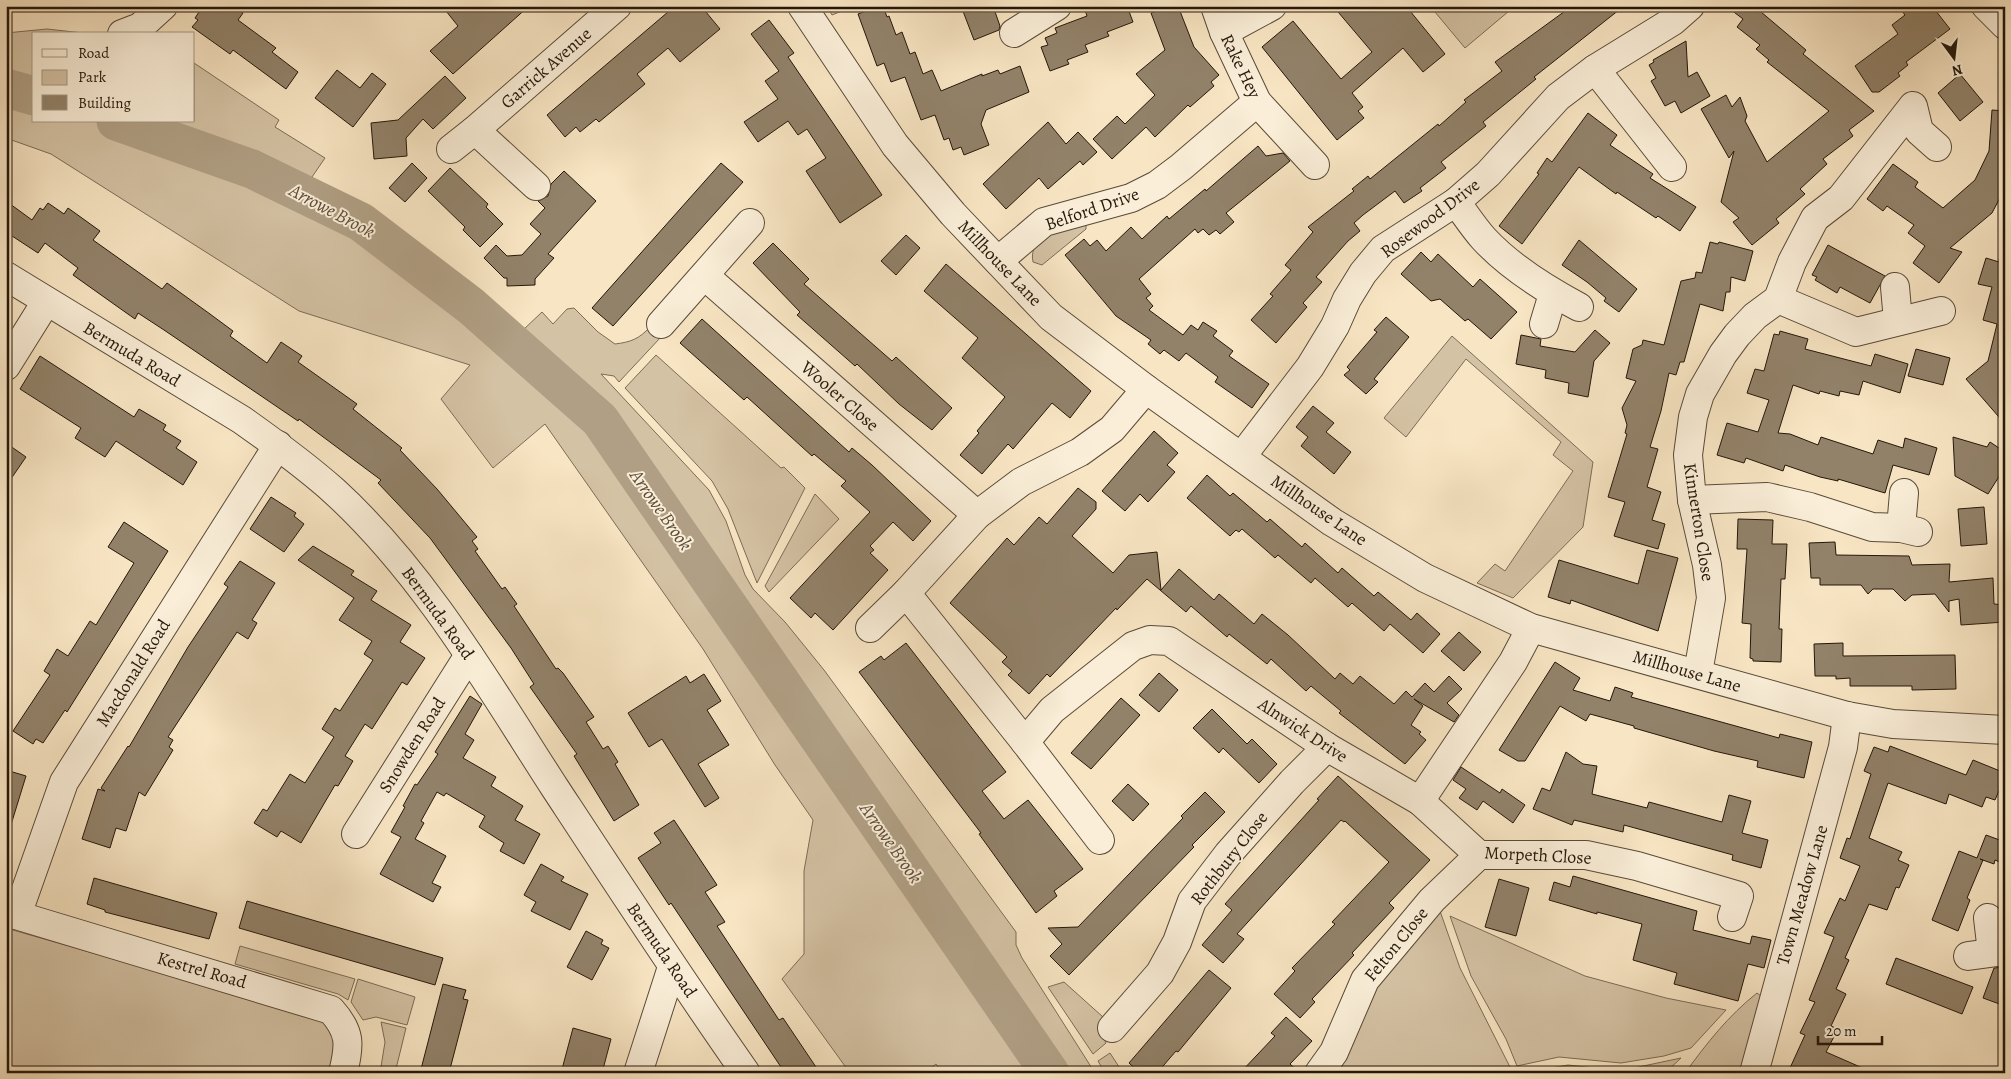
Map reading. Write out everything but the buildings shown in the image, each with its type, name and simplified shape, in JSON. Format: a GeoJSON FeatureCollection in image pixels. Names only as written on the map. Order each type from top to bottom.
{"type":"FeatureCollection","features":[{"type":"Feature","properties":{"kind":"street"},"geometry":{"type":"LineString","coordinates":[[127,32],[140,27],[162,6]]}},
{"type":"Feature","properties":{"kind":"street","name":"Garrick Avenue"},"geometry":{"type":"LineString","coordinates":[[452,149],[617,6]]}},
{"type":"Feature","properties":{"kind":"street","name":"Millhouse Lane"},"geometry":{"type":"LineString","coordinates":[[802,6],[895,145],[953,214],[1051,316],[1146,389],[1332,522],[1425,578],[1531,628],[1698,673],[1846,716],[1893,724],[2005,730]]}},
{"type":"Feature","properties":{"kind":"street","name":"Rake Hey"},"geometry":{"type":"LineString","coordinates":[[1215,6],[1224,32],[1256,102],[1315,165]]}},
{"type":"Feature","properties":{"kind":"street"},"geometry":{"type":"LineString","coordinates":[[1224,32],[1272,6]]}},
{"type":"Feature","properties":{"kind":"street","name":"Rosewood Drive"},"geometry":{"type":"LineString","coordinates":[[1242,456],[1310,366],[1335,326],[1347,299],[1363,273],[1383,249],[1456,202],[1488,174],[1558,97],[1595,68],[1673,21],[1690,6]]}},
{"type":"Feature","properties":{"kind":"street"},"geometry":{"type":"LineString","coordinates":[[1986,6],[2005,25]]}},
{"type":"Feature","properties":{"kind":"street"},"geometry":{"type":"LineString","coordinates":[[1014,33],[1043,10]]}},
{"type":"Feature","properties":{"kind":"street"},"geometry":{"type":"LineString","coordinates":[[1595,68],[1672,167]]}},
{"type":"Feature","properties":{"kind":"street","name":"Belford Drive"},"geometry":{"type":"LineString","coordinates":[[998,261],[1044,222],[1131,198],[1157,185],[1181,167],[1256,102]]}},
{"type":"Feature","properties":{"kind":"street"},"geometry":{"type":"LineString","coordinates":[[1937,147],[1919,131],[1913,106],[1841,198],[1815,218],[1792,262],[1778,299],[1856,332],[1941,311]]}},
{"type":"Feature","properties":{"kind":"street"},"geometry":{"type":"LineString","coordinates":[[476,130],[536,186]]}},
{"type":"Feature","properties":{"kind":"street"},"geometry":{"type":"LineString","coordinates":[[1456,202],[1483,238],[1508,262],[1554,294],[1579,307]]}},
{"type":"Feature","properties":{"kind":"street"},"geometry":{"type":"LineString","coordinates":[[661,324],[750,223]]}},
{"type":"Feature","properties":{"kind":"street","name":"Bermuda Road"},"geometry":{"type":"LineString","coordinates":[[6,276],[242,420],[278,445],[334,492],[391,551],[469,655],[672,967],[746,1073]]}},
{"type":"Feature","properties":{"kind":"street","name":"Wooler Close"},"geometry":{"type":"LineString","coordinates":[[704,276],[977,515]]}},
{"type":"Feature","properties":{"kind":"street"},"geometry":{"type":"LineString","coordinates":[[1895,287],[1898,321]]}},
{"type":"Feature","properties":{"kind":"street"},"geometry":{"type":"LineString","coordinates":[[1544,324],[1554,294]]}},
{"type":"Feature","properties":{"kind":"street","name":"Kinnerton Close"},"geometry":{"type":"LineString","coordinates":[[1698,673],[1711,598],[1707,565],[1692,500],[1688,455],[1692,417],[1700,394],[1723,354],[1737,335],[1755,316],[1778,299]]}},
{"type":"Feature","properties":{"kind":"street"},"geometry":{"type":"LineString","coordinates":[[6,366],[46,302]]}},
{"type":"Feature","properties":{"kind":"street"},"geometry":{"type":"LineString","coordinates":[[870,628],[906,593],[977,515],[1021,482],[1080,452],[1112,429],[1146,389]]}},
{"type":"Feature","properties":{"kind":"street","name":"Macdonald Road"},"geometry":{"type":"LineString","coordinates":[[12,914],[64,782],[278,445]]}},
{"type":"Feature","properties":{"kind":"street"},"geometry":{"type":"LineString","coordinates":[[1692,500],[1767,496],[1810,507],[1872,527],[1910,530],[1904,493]]}},
{"type":"Feature","properties":{"kind":"street"},"geometry":{"type":"LineString","coordinates":[[906,593],[1025,742],[1100,840]]}},
{"type":"Feature","properties":{"kind":"street"},"geometry":{"type":"LineString","coordinates":[[1420,801],[1513,662],[1531,628]]}},
{"type":"Feature","properties":{"kind":"street","name":"Alnwick Drive"},"geometry":{"type":"LineString","coordinates":[[1025,742],[1052,710],[1134,646],[1150,640],[1169,641],[1327,747],[1420,801]]}},
{"type":"Feature","properties":{"kind":"street","name":"Snowden Road"},"geometry":{"type":"LineString","coordinates":[[356,834],[469,655]]}},
{"type":"Feature","properties":{"kind":"street","name":"Town Meadow Lane"},"geometry":{"type":"LineString","coordinates":[[1754,1073],[1838,766],[1846,716]]}},
{"type":"Feature","properties":{"kind":"street","name":"Rothbury Close"},"geometry":{"type":"LineString","coordinates":[[1112,1028],[1160,973],[1177,942],[1192,901],[1235,846],[1292,782],[1327,747]]}},
{"type":"Feature","properties":{"kind":"street","name":"Morpeth Close"},"geometry":{"type":"LineString","coordinates":[[1420,801],[1479,855],[1586,855],[1636,866],[1739,896],[1732,917]]}},
{"type":"Feature","properties":{"kind":"street","name":"Felton Close"},"geometry":{"type":"LineString","coordinates":[[1319,1073],[1334,1052],[1365,980],[1432,900],[1479,855]]}},
{"type":"Feature","properties":{"kind":"street","name":"Kestrel Road"},"geometry":{"type":"LineString","coordinates":[[12,914],[331,1010],[344,1024],[348,1039],[343,1073]]}},
{"type":"Feature","properties":{"kind":"street"},"geometry":{"type":"LineString","coordinates":[[1988,918],[1988,953]]}},
{"type":"Feature","properties":{"kind":"street"},"geometry":{"type":"LineString","coordinates":[[638,1073],[672,967]]}},
{"type":"Feature","properties":{"kind":"green space"},"geometry":{"type":"Polygon","coordinates":[[[827,6],[854,6],[832,15],[827,6]]]}},
{"type":"Feature","properties":{"kind":"green space"},"geometry":{"type":"Polygon","coordinates":[[[1430,6],[1515,6],[1465,48],[1430,6]]]}},
{"type":"Feature","properties":{"kind":"green space"},"geometry":{"type":"Polygon","coordinates":[[[47,29],[74,32],[32,32],[32,122],[195,122],[195,64],[279,120],[275,127],[325,158],[301,193],[339,211],[347,203],[397,230],[439,259],[522,331],[542,312],[553,324],[567,309],[574,308],[598,332],[615,344],[634,339],[650,327],[661,337],[619,382],[614,376],[601,374],[709,490],[726,521],[745,575],[753,589],[785,622],[824,670],[1016,932],[1016,945],[1022,958],[1095,1073],[942,1073],[936,1064],[925,1073],[850,1073],[782,979],[804,954],[804,871],[813,820],[775,765],[703,649],[545,424],[493,468],[441,399],[470,365],[299,311],[51,154],[6,138],[6,33],[47,29]]]}},
{"type":"Feature","properties":{"kind":"green space"},"geometry":{"type":"Polygon","coordinates":[[[1086,223],[1086,229],[1042,265],[1033,262],[1033,253],[1036,245],[1042,239],[1050,234],[1086,223]]]}},
{"type":"Feature","properties":{"kind":"green space"},"geometry":{"type":"Polygon","coordinates":[[[1452,336],[1593,462],[1583,527],[1513,598],[1477,583],[1495,564],[1505,571],[1573,471],[1553,455],[1561,442],[1466,359],[1406,437],[1384,418],[1452,336]]]}},
{"type":"Feature","properties":{"kind":"green space"},"geometry":{"type":"Polygon","coordinates":[[[656,355],[781,468],[784,467],[805,488],[757,583],[728,509],[712,481],[625,388],[656,355]]]}},
{"type":"Feature","properties":{"kind":"green space"},"geometry":{"type":"Polygon","coordinates":[[[815,494],[839,519],[769,592],[765,586],[815,494]]]}},
{"type":"Feature","properties":{"kind":"green space"},"geometry":{"type":"Polygon","coordinates":[[[1440,911],[1460,968],[1511,1069],[1504,1073],[1330,1073],[1378,976],[1440,911]]]}},
{"type":"Feature","properties":{"kind":"green space"},"geometry":{"type":"Polygon","coordinates":[[[1450,916],[1585,976],[1666,998],[1726,1010],[1691,1048],[1664,1056],[1621,1063],[1559,1057],[1517,1066],[1506,1039],[1471,976],[1450,916]]]}},
{"type":"Feature","properties":{"kind":"green space"},"geometry":{"type":"Polygon","coordinates":[[[6,928],[322,1019],[335,1028],[334,1073],[6,1073],[6,928]]]}},
{"type":"Feature","properties":{"kind":"green space"},"geometry":{"type":"Polygon","coordinates":[[[240,946],[355,979],[348,1000],[338,994],[235,964],[240,946]]]}},
{"type":"Feature","properties":{"kind":"green space"},"geometry":{"type":"Polygon","coordinates":[[[358,979],[415,997],[407,1025],[376,1017],[363,1020],[351,1002],[358,979]]]}},
{"type":"Feature","properties":{"kind":"green space"},"geometry":{"type":"Polygon","coordinates":[[[1064,982],[1103,1017],[1099,1028],[1106,1043],[1093,1054],[1048,987],[1064,982]]]}},
{"type":"Feature","properties":{"kind":"green space"},"geometry":{"type":"Polygon","coordinates":[[[1757,993],[1761,996],[1742,1073],[1685,1073],[1718,1030],[1757,993]]]}},
{"type":"Feature","properties":{"kind":"green space"},"geometry":{"type":"Polygon","coordinates":[[[381,1022],[406,1028],[395,1073],[380,1073],[385,1042],[381,1022]]]}},
{"type":"Feature","properties":{"kind":"green space"},"geometry":{"type":"Polygon","coordinates":[[[1110,1053],[1123,1073],[1105,1073],[1098,1061],[1110,1053]]]}},
{"type":"Feature","properties":{"kind":"green space"},"geometry":{"type":"Polygon","coordinates":[[[1681,1058],[1665,1073],[1632,1073],[1629,1069],[1681,1058]]]}},
{"type":"Feature","properties":{"kind":"green space"},"geometry":{"type":"Polygon","coordinates":[[[1568,1065],[1623,1071],[1624,1073],[1524,1073],[1568,1065]]]}},
{"type":"Feature","properties":{"kind":"waterway","name":"Arrowe Brook"},"geometry":{"type":"LineString","coordinates":[[6,88],[32,95]]}},
{"type":"Feature","properties":{"kind":"waterway","name":"Arrowe Brook"},"geometry":{"type":"LineString","coordinates":[[119,122],[252,169],[361,222],[471,306],[600,420],[1050,1073]]}}]}
